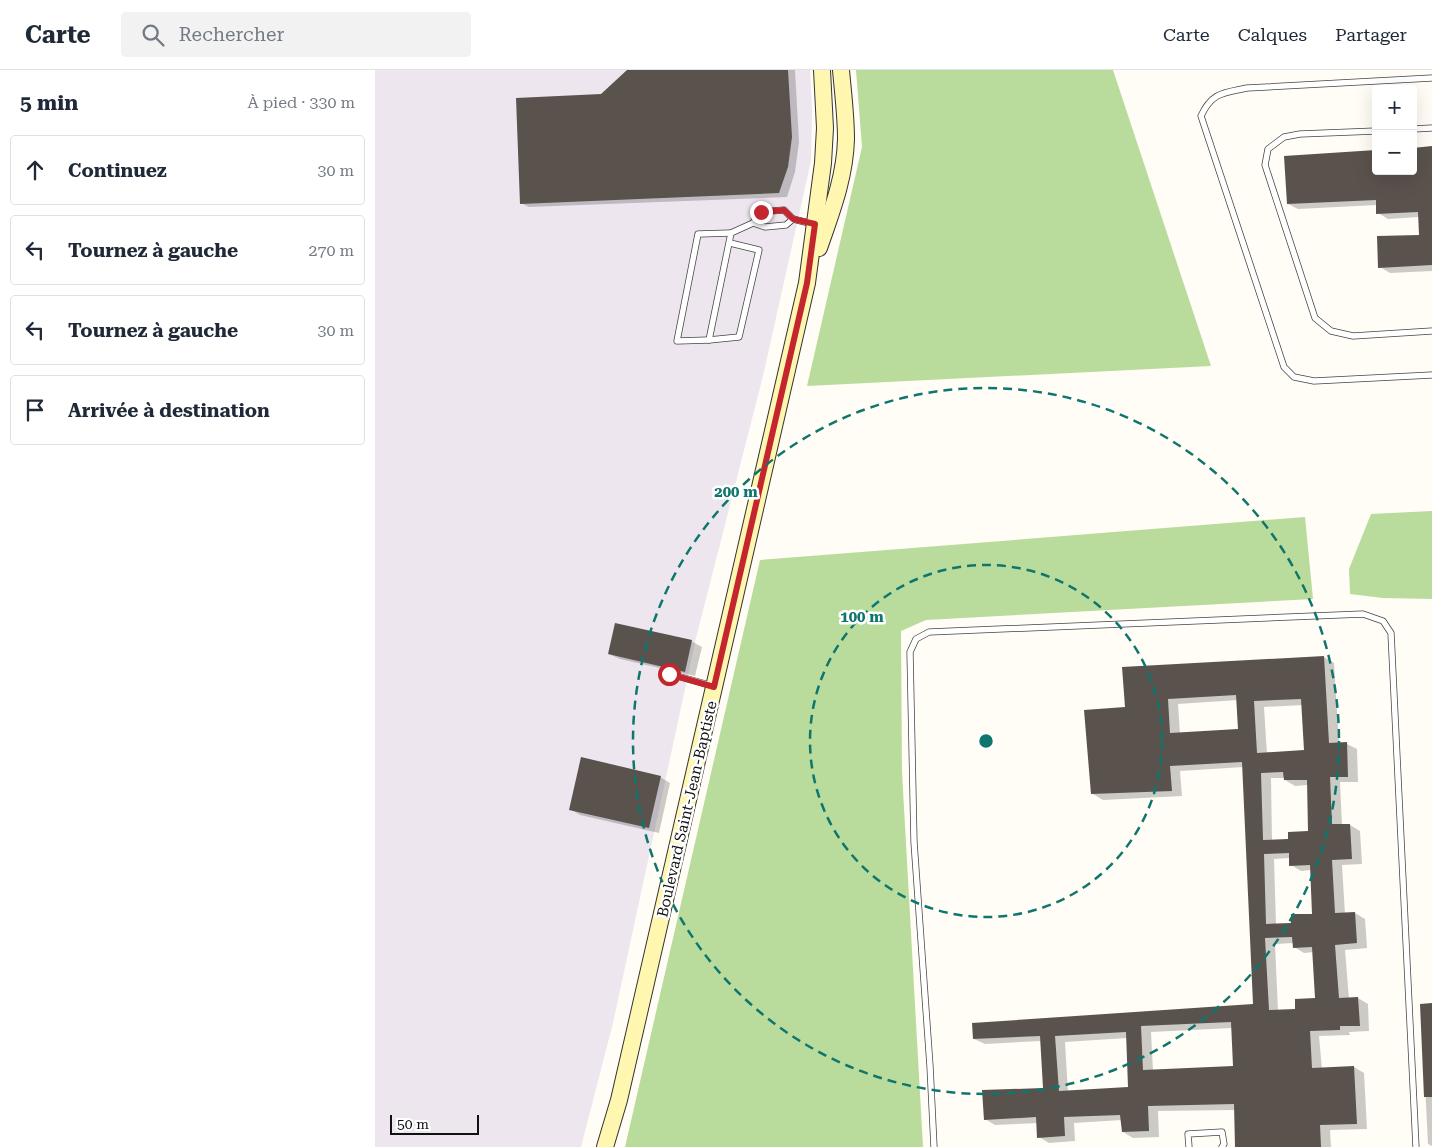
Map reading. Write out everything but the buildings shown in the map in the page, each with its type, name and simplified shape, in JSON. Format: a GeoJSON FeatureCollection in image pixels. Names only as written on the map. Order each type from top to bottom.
{"type":"FeatureCollection","features":[{"type":"Feature","properties":{"kind":"main road","name":"Boulevard Saint-Jean-Baptiste"},"geometry":{"type":"LineString","coordinates":[[605,1147],[619,1100],[807,283],[825,139],[822,70]]}},
{"type":"Feature","properties":{"kind":"main road","name":"Boulevard Saint-Jean-Baptiste"},"geometry":{"type":"LineString","coordinates":[[807,283],[838,194],[841,177],[846,140],[841,70]]}},
{"type":"Feature","properties":{"kind":"main road","name":"Boulevard Saint-Jean-Baptiste"},"geometry":{"type":"LineString","coordinates":[[612,1147],[619,1100]]}},
{"type":"Feature","properties":{"kind":"lane"},"geometry":{"type":"LineString","coordinates":[[1432,78],[1247,88],[1220,94],[1206,104],[1201,116],[1284,367],[1294,377],[1314,381],[1432,375]]}},
{"type":"Feature","properties":{"kind":"lane"},"geometry":{"type":"LineString","coordinates":[[1417,129],[1432,128]]}},
{"type":"Feature","properties":{"kind":"lane"},"geometry":{"type":"LineString","coordinates":[[1372,131],[1300,134],[1284,137],[1268,149],[1265,165],[1315,318],[1331,331],[1353,336],[1432,332]]}},
{"type":"Feature","properties":{"kind":"lane"},"geometry":{"type":"LineString","coordinates":[[730,243],[759,250],[739,337],[677,341],[698,234],[731,233],[753,223],[761,212],[784,210],[793,219],[815,224]]}},
{"type":"Feature","properties":{"kind":"lane"},"geometry":{"type":"LineString","coordinates":[[753,223],[765,227],[786,225],[793,219]]}},
{"type":"Feature","properties":{"kind":"lane"},"geometry":{"type":"LineString","coordinates":[[709,340],[731,233]]}},
{"type":"Feature","properties":{"kind":"lane"},"geometry":{"type":"LineString","coordinates":[[934,1147],[914,842],[910,652],[916,639],[929,632],[1363,614],[1383,621],[1391,633],[1416,1147]]}},
{"type":"Feature","properties":{"kind":"lane"},"geometry":{"type":"LineString","coordinates":[[669,674],[714,687]]}},
{"type":"Feature","properties":{"kind":"lane"},"geometry":{"type":"LineString","coordinates":[[1189,1147],[1188,1134],[1222,1132],[1224,1144],[1222,1147]]}},
{"type":"Feature","properties":{"kind":"shaded area"},"geometry":{"type":"Polygon","coordinates":[[[375,70],[810,70],[812,110],[811,161],[763,376],[696,638],[613,1023],[581,1147],[375,1147],[375,70]]]}},
{"type":"Feature","properties":{"kind":"green space"},"geometry":{"type":"Polygon","coordinates":[[[856,70],[1113,70],[1211,366],[807,386],[862,147],[856,70]]]}},
{"type":"Feature","properties":{"kind":"green space"},"geometry":{"type":"Polygon","coordinates":[[[1432,511],[1432,599],[1383,598],[1350,594],[1349,569],[1371,514],[1432,511]]]}},
{"type":"Feature","properties":{"kind":"green space"},"geometry":{"type":"Polygon","coordinates":[[[1305,517],[1313,599],[926,620],[901,631],[902,772],[923,1147],[625,1147],[760,560],[1305,517]]]}},
{"type":"Feature","properties":{"kind":"route"},"geometry":{"type":"LineString","coordinates":[[669,674],[714,687],[807,283],[815,224],[793,219],[784,210],[761,212]]}}]}
